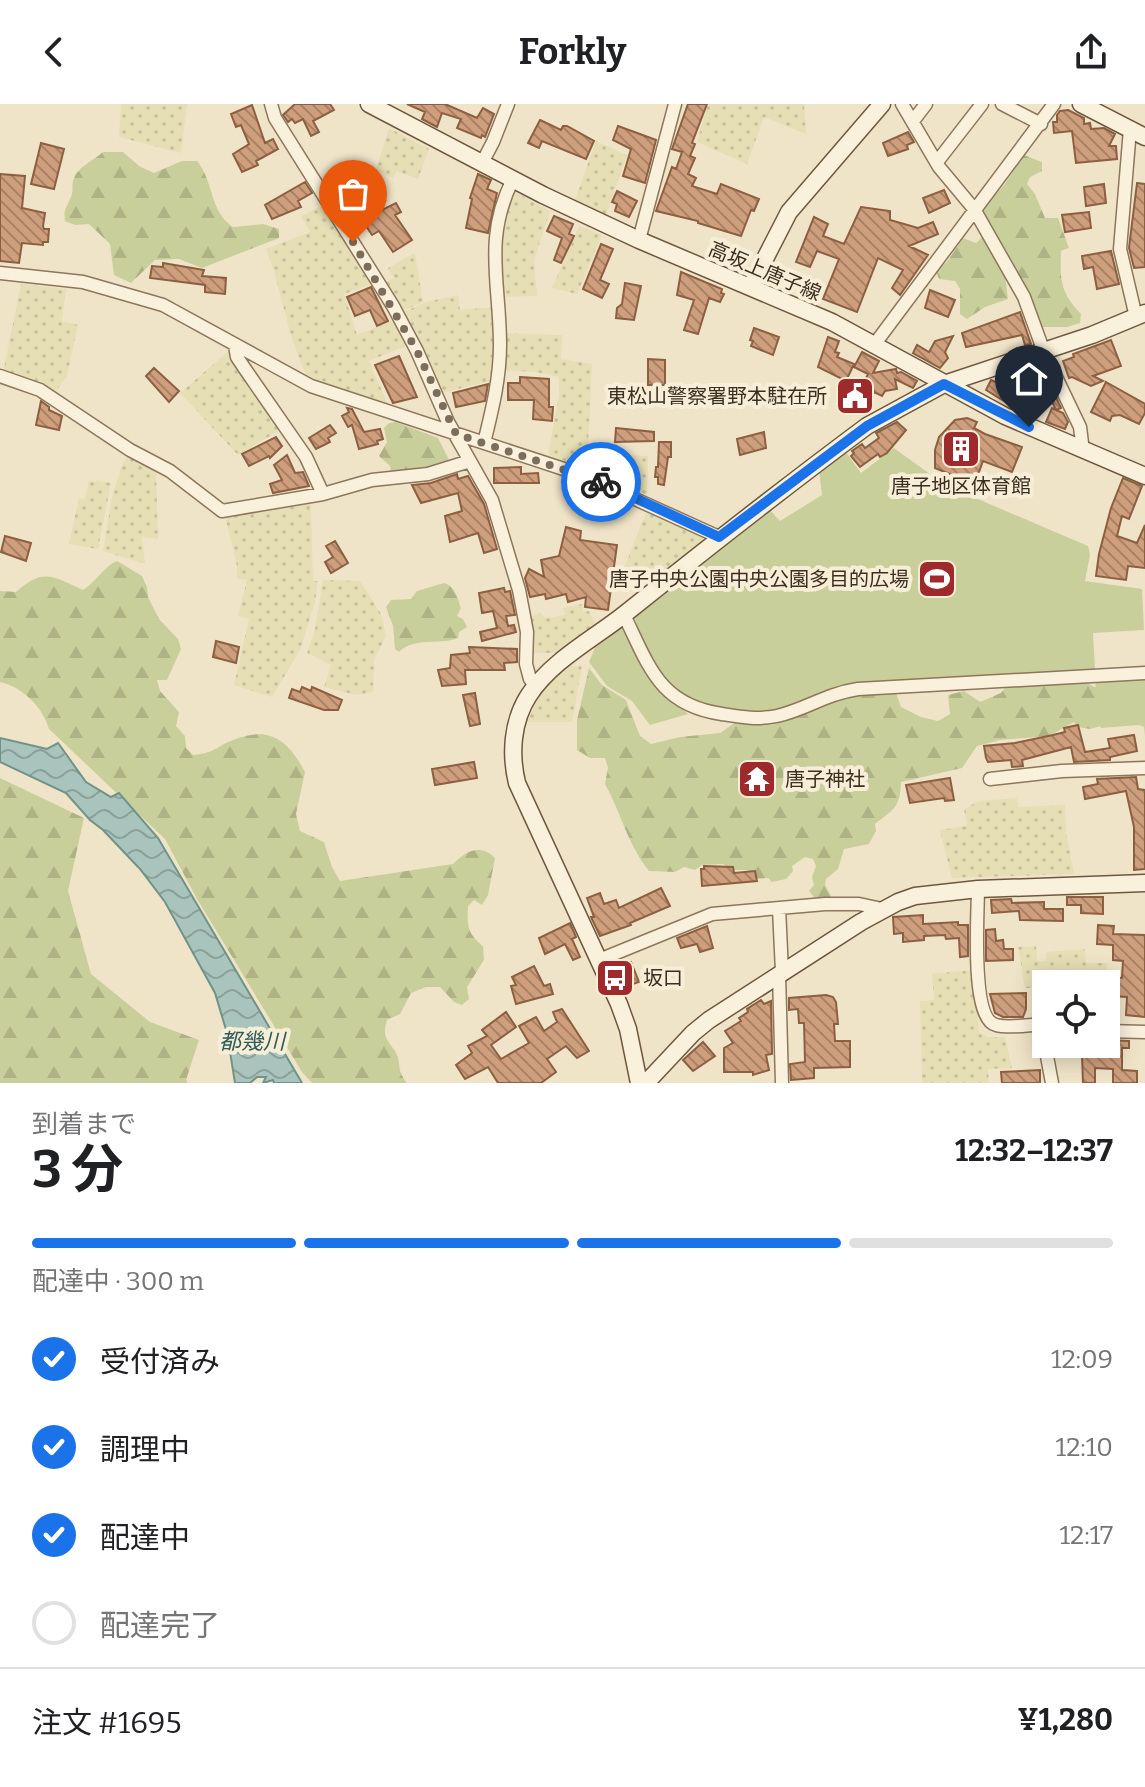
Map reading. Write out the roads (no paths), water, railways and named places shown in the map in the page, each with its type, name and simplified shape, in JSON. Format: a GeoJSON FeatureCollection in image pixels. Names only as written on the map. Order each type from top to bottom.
{"type":"FeatureCollection","features":[{"type":"Feature","properties":{"kind":"street"},"geometry":{"type":"LineString","coordinates":[[271,104],[275,118],[393,306],[492,500],[519,590],[527,632],[526,664],[536,687]]}},
{"type":"Feature","properties":{"kind":"street","name":"高坂上唐子線"},"geometry":{"type":"LineString","coordinates":[[369,104],[639,240],[832,322],[1005,416],[1145,476]]}},
{"type":"Feature","properties":{"kind":"street"},"geometry":{"type":"LineString","coordinates":[[482,163],[508,104]]}},
{"type":"Feature","properties":{"kind":"street"},"geometry":{"type":"LineString","coordinates":[[639,240],[675,104]]}},
{"type":"Feature","properties":{"kind":"street"},"geometry":{"type":"LineString","coordinates":[[751,286],[789,212],[882,104]]}},
{"type":"Feature","properties":{"kind":"street"},"geometry":{"type":"LineString","coordinates":[[902,104],[937,162],[974,209],[1024,297],[1044,352],[1080,427],[1083,451]]}},
{"type":"Feature","properties":{"kind":"street"},"geometry":{"type":"LineString","coordinates":[[913,121],[926,104]]}},
{"type":"Feature","properties":{"kind":"street"},"geometry":{"type":"LineString","coordinates":[[937,162],[982,104]]}},
{"type":"Feature","properties":{"kind":"street"},"geometry":{"type":"LineString","coordinates":[[1002,104],[1041,124]]}},
{"type":"Feature","properties":{"kind":"street"},"geometry":{"type":"LineString","coordinates":[[874,345],[1054,104]]}},
{"type":"Feature","properties":{"kind":"street"},"geometry":{"type":"LineString","coordinates":[[639,1083],[628,1029],[517,783],[513,758],[515,730],[524,704],[559,664],[719,537],[867,426],[944,384],[1044,352],[1140,315],[1120,249],[1138,133],[1081,104]]}},
{"type":"Feature","properties":{"kind":"street"},"geometry":{"type":"LineString","coordinates":[[484,443],[499,378],[496,227],[503,199],[513,179]]}},
{"type":"Feature","properties":{"kind":"street"},"geometry":{"type":"LineString","coordinates":[[0,273],[83,282],[163,305],[311,386],[615,488],[719,537]]}},
{"type":"Feature","properties":{"kind":"street"},"geometry":{"type":"LineString","coordinates":[[235,346],[237,357],[306,457],[323,494]]}},
{"type":"Feature","properties":{"kind":"street"},"geometry":{"type":"LineString","coordinates":[[0,376],[40,390],[130,450],[170,471],[222,511],[323,494],[372,480],[428,474],[470,461]]}},
{"type":"Feature","properties":{"kind":"street"},"geometry":{"type":"LineString","coordinates":[[624,615],[653,674],[675,698],[703,711],[753,719],[778,716],[820,698],[858,689],[1145,673]]}},
{"type":"Feature","properties":{"kind":"street"},"geometry":{"type":"LineString","coordinates":[[990,779],[1062,771],[1145,768]]}},
{"type":"Feature","properties":{"kind":"street"},"geometry":{"type":"LineString","coordinates":[[646,1083],[693,1033],[780,973],[898,902],[933,892],[1145,883]]}},
{"type":"Feature","properties":{"kind":"street"},"geometry":{"type":"LineString","coordinates":[[978,889],[977,959],[981,1004],[986,1018],[996,1025],[1032,1024]]}},
{"type":"Feature","properties":{"kind":"street"},"geometry":{"type":"LineString","coordinates":[[599,960],[712,914],[859,904],[882,909]]}},
{"type":"Feature","properties":{"kind":"street"},"geometry":{"type":"LineString","coordinates":[[779,908],[782,1083]]}},
{"type":"Feature","properties":{"kind":"street"},"geometry":{"type":"LineString","coordinates":[[1120,1031],[1145,1032]]}},
{"type":"Feature","properties":{"kind":"street"},"geometry":{"type":"LineString","coordinates":[[1049,1058],[1052,1083]]}},
{"type":"Feature","properties":{"kind":"water","name":"都幾川"},"geometry":{"type":"Polygon","coordinates":[[[0,738],[47,749],[58,743],[86,782],[111,797],[119,793],[158,838],[302,1083],[274,1083],[273,1080],[263,1083],[266,1077],[257,1077],[250,1083],[235,1083],[227,1033],[215,993],[165,902],[140,869],[66,793],[0,762],[0,738]]]}},
{"type":"Feature","properties":{"kind":"place","name":"東松山警察署野本駐在所"},"geometry":{"type":"Point","coordinates":[855,396]}},
{"type":"Feature","properties":{"kind":"place","name":"唐子地区体育館"},"geometry":{"type":"Point","coordinates":[961,449]}},
{"type":"Feature","properties":{"kind":"place","name":"唐子中央公園中央公園多目的広場"},"geometry":{"type":"Point","coordinates":[937,579]}},
{"type":"Feature","properties":{"kind":"place","name":"唐子神社"},"geometry":{"type":"Point","coordinates":[757,779]}},
{"type":"Feature","properties":{"kind":"place","name":"坂口"},"geometry":{"type":"Point","coordinates":[615,978]}}]}
